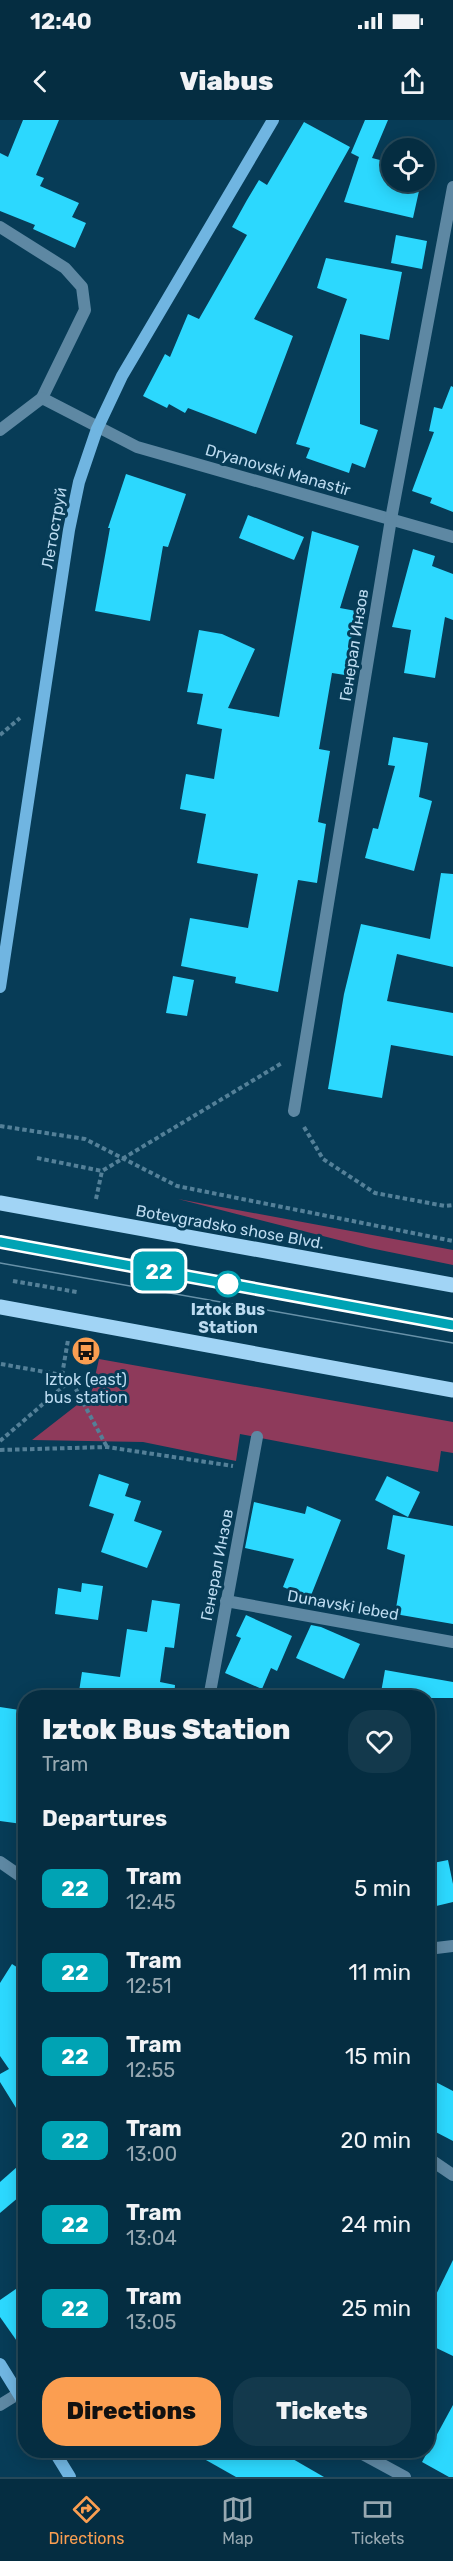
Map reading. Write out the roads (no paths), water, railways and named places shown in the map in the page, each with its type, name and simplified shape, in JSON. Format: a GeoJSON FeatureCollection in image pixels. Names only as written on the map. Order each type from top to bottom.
{"type":"FeatureCollection","features":[{"type":"Feature","properties":{"kind":"main road","name":"Botevgradsko shose Blvd."},"geometry":{"type":"LineString","coordinates":[[0,1203],[453,1285]]}},
{"type":"Feature","properties":{"kind":"main road"},"geometry":{"type":"LineString","coordinates":[[0,1307],[453,1390]]}},
{"type":"Feature","properties":{"kind":"street","name":"Летоструй"},"geometry":{"type":"LineString","coordinates":[[0,987],[5,919],[69,531],[80,483],[97,429],[122,376],[273,120]]}},
{"type":"Feature","properties":{"kind":"street","name":"Генерал Инзов"},"geometry":{"type":"LineString","coordinates":[[294,1111],[391,519],[453,187]]}},
{"type":"Feature","properties":{"kind":"street"},"geometry":{"type":"LineString","coordinates":[[0,228],[65,268],[82,287],[85,310],[42,398],[0,429]]}},
{"type":"Feature","properties":{"kind":"street","name":"Dryanovski Manastir"},"geometry":{"type":"LineString","coordinates":[[42,398],[97,429],[136,447],[453,537]]}},
{"type":"Feature","properties":{"kind":"street","name":"Генерал Инзов"},"geometry":{"type":"LineString","coordinates":[[210,1690],[257,1437]]}},
{"type":"Feature","properties":{"kind":"street","name":"Dunavski lebed"},"geometry":{"type":"LineString","coordinates":[[226,1601],[453,1642]]}},
{"type":"Feature","properties":{"kind":"street"},"geometry":{"type":"LineString","coordinates":[[0,1862],[18,1874]]}},
{"type":"Feature","properties":{"kind":"street"},"geometry":{"type":"LineString","coordinates":[[435,1948],[453,1946]]}},
{"type":"Feature","properties":{"kind":"street"},"geometry":{"type":"LineString","coordinates":[[435,2163],[453,2175]]}},
{"type":"Feature","properties":{"kind":"street"},"geometry":{"type":"LineString","coordinates":[[0,2364],[18,2387]]}},
{"type":"Feature","properties":{"kind":"street"},"geometry":{"type":"LineString","coordinates":[[0,2405],[18,2394]]}},
{"type":"Feature","properties":{"kind":"street"},"geometry":{"type":"LineString","coordinates":[[58,2458],[70,2477]]}},
{"type":"Feature","properties":{"kind":"street"},"geometry":{"type":"LineString","coordinates":[[370,2458],[405,2477]]}},
{"type":"Feature","properties":{"kind":"tram line"},"geometry":{"type":"LineString","coordinates":[[0,1242],[453,1325]]}},
{"type":"Feature","properties":{"kind":"tram line","name":"22"},"geometry":{"type":"LineString","coordinates":[[0,1242],[453,1325]]}},
{"type":"Feature","properties":{"kind":"tram line"},"geometry":{"type":"LineString","coordinates":[[0,1263],[453,1343]]}},
{"type":"Feature","properties":{"kind":"place","name":"Iztok Bus Station"},"geometry":{"type":"Point","coordinates":[228,1284]}},
{"type":"Feature","properties":{"kind":"place","name":"Iztok (east) bus station"},"geometry":{"type":"Point","coordinates":[86,1351]}}]}
